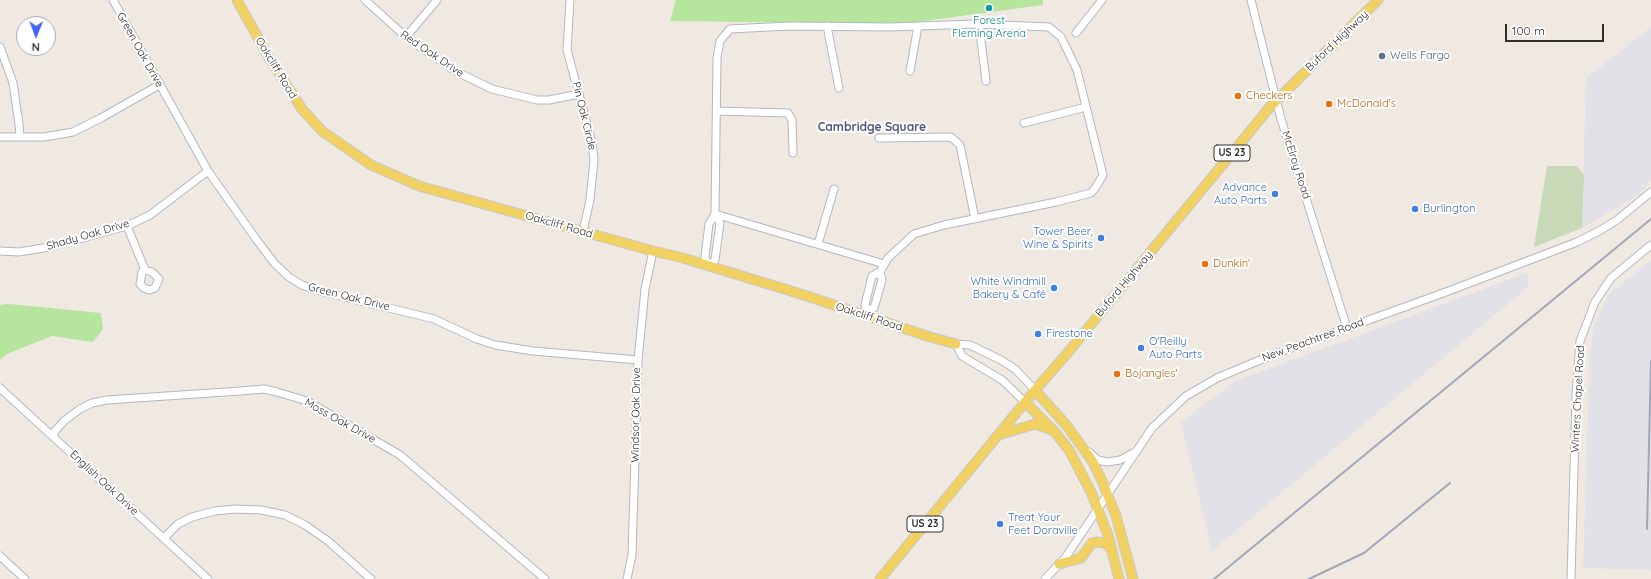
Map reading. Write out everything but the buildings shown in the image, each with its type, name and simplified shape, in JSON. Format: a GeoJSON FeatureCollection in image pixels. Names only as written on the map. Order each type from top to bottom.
{"type":"FeatureCollection","features":[{"type":"Feature","properties":{"kind":"main road","name":"Oakcliff Road"},"geometry":{"type":"LineString","coordinates":[[237,0],[272,62],[302,109],[322,131],[371,165],[420,186],[683,258],[867,313],[956,344]]}},
{"type":"Feature","properties":{"kind":"main road","name":"Buford Highway"},"geometry":{"type":"LineString","coordinates":[[880,579],[1025,402],[1065,356],[1276,101],[1378,0]]}},
{"type":"Feature","properties":{"kind":"main road","name":"Oakcliff Road"},"geometry":{"type":"LineString","coordinates":[[1035,390],[1068,426],[1096,468],[1116,516],[1133,579]]}},
{"type":"Feature","properties":{"kind":"main road"},"geometry":{"type":"LineString","coordinates":[[1025,402],[1054,431],[1069,450],[1091,492],[1108,536],[1120,579]]}},
{"type":"Feature","properties":{"kind":"main road"},"geometry":{"type":"LineString","coordinates":[[998,435],[1035,424],[1054,431]]}},
{"type":"Feature","properties":{"kind":"main road"},"geometry":{"type":"LineString","coordinates":[[1058,564],[1081,558],[1092,543],[1105,543],[1112,550]]}},
{"type":"Feature","properties":{"kind":"street","name":"Green Oak Drive"},"geometry":{"type":"LineString","coordinates":[[113,0],[208,171],[276,264],[289,277],[302,286],[434,319],[477,339],[495,345],[533,351],[638,360]]}},
{"type":"Feature","properties":{"kind":"street","name":"Red Oak Drive"},"geometry":{"type":"LineString","coordinates":[[364,0],[406,37],[457,72],[492,89],[537,100],[549,100],[579,94]]}},
{"type":"Feature","properties":{"kind":"street"},"geometry":{"type":"LineString","coordinates":[[406,37],[437,0]]}},
{"type":"Feature","properties":{"kind":"street","name":"Pin Oak Circle"},"geometry":{"type":"LineString","coordinates":[[570,0],[567,50],[592,143],[594,160],[590,200],[583,231]]}},
{"type":"Feature","properties":{"kind":"street"},"geometry":{"type":"LineString","coordinates":[[1076,33],[1102,0]]}},
{"type":"Feature","properties":{"kind":"street","name":"McElroy Road"},"geometry":{"type":"LineString","coordinates":[[1251,0],[1276,101],[1347,328]]}},
{"type":"Feature","properties":{"kind":"street"},"geometry":{"type":"LineString","coordinates":[[979,25],[986,81]]}},
{"type":"Feature","properties":{"kind":"street"},"geometry":{"type":"LineString","coordinates":[[715,214],[720,223],[715,260],[708,266],[705,257],[709,224],[715,214],[717,58],[720,41],[730,29],[789,26],[979,25],[1049,27],[1061,37],[1077,70],[1103,175],[1096,187],[1090,193],[1056,202],[975,218],[914,234],[888,258],[884,264],[880,272],[882,280],[874,308],[867,313]]}},
{"type":"Feature","properties":{"kind":"street"},"geometry":{"type":"LineString","coordinates":[[827,26],[839,88]]}},
{"type":"Feature","properties":{"kind":"street"},"geometry":{"type":"LineString","coordinates":[[910,71],[918,26]]}},
{"type":"Feature","properties":{"kind":"street"},"geometry":{"type":"LineString","coordinates":[[0,46],[13,82],[20,136]]}},
{"type":"Feature","properties":{"kind":"street"},"geometry":{"type":"LineString","coordinates":[[0,137],[44,137],[73,132],[159,85]]}},
{"type":"Feature","properties":{"kind":"street"},"geometry":{"type":"LineString","coordinates":[[1024,123],[1086,107]]}},
{"type":"Feature","properties":{"kind":"street"},"geometry":{"type":"LineString","coordinates":[[717,111],[788,113],[792,120],[793,153]]}},
{"type":"Feature","properties":{"kind":"street"},"geometry":{"type":"LineString","coordinates":[[879,138],[950,137],[960,145],[975,218]]}},
{"type":"Feature","properties":{"kind":"street","name":"Shady Oak Drive"},"geometry":{"type":"LineString","coordinates":[[0,251],[19,252],[49,247],[126,226],[150,215],[208,171]]}},
{"type":"Feature","properties":{"kind":"street"},"geometry":{"type":"LineString","coordinates":[[818,244],[834,189]]}},
{"type":"Feature","properties":{"kind":"street","name":"New Peachtree Road"},"geometry":{"type":"LineString","coordinates":[[1046,579],[1058,564],[1152,428],[1182,402],[1186,396],[1238,368],[1446,292],[1577,242],[1618,220],[1651,192]]}},
{"type":"Feature","properties":{"kind":"street"},"geometry":{"type":"LineString","coordinates":[[715,214],[884,264]]}},
{"type":"Feature","properties":{"kind":"street"},"geometry":{"type":"LineString","coordinates":[[126,226],[145,270]]}},
{"type":"Feature","properties":{"kind":"street","name":"Winters Chapel Road"},"geometry":{"type":"LineString","coordinates":[[1571,579],[1576,395],[1580,341],[1595,302],[1611,278],[1651,245]]}},
{"type":"Feature","properties":{"kind":"street","name":"Windsor Oak Drive"},"geometry":{"type":"LineString","coordinates":[[626,579],[632,556],[638,360],[645,289],[653,251]]}},
{"type":"Feature","properties":{"kind":"street"},"geometry":{"type":"LineString","coordinates":[[956,344],[962,356],[1002,380],[1025,402]]}},
{"type":"Feature","properties":{"kind":"street","name":"Oakcliff Road"},"geometry":{"type":"LineString","coordinates":[[956,344],[970,345],[1001,360],[1015,369],[1035,390]]}},
{"type":"Feature","properties":{"kind":"street","name":"English Oak Drive"},"geometry":{"type":"LineString","coordinates":[[0,388],[208,579]]}},
{"type":"Feature","properties":{"kind":"street","name":"Moss Oak Drive"},"geometry":{"type":"LineString","coordinates":[[53,436],[55,431],[64,421],[80,409],[92,403],[264,389],[277,392],[307,401],[400,455],[545,579]]}},
{"type":"Feature","properties":{"kind":"street"},"geometry":{"type":"LineString","coordinates":[[1082,445],[1098,460],[1107,462],[1120,460],[1135,452]]}},
{"type":"Feature","properties":{"kind":"street"},"geometry":{"type":"LineString","coordinates":[[164,538],[178,524],[192,516],[215,511],[235,509],[261,510],[285,515],[306,525],[328,541],[371,579]]}},
{"type":"Feature","properties":{"kind":"street"},"geometry":{"type":"LineString","coordinates":[[0,556],[25,579]]}},
{"type":"Feature","properties":{"kind":"shaded area"},"geometry":{"type":"Polygon","coordinates":[[[1651,27],[1651,180],[1641,193],[1582,228],[1586,78],[1651,27]]]}},
{"type":"Feature","properties":{"kind":"shaded area"},"geometry":{"type":"Polygon","coordinates":[[[1651,260],[1651,570],[1583,568],[1590,354],[1594,326],[1608,295],[1651,260]]]}},
{"type":"Feature","properties":{"kind":"shaded area"},"geometry":{"type":"Polygon","coordinates":[[[1527,273],[1529,286],[1212,551],[1181,422],[1236,381],[1527,273]]]}},
{"type":"Feature","properties":{"kind":"green space"},"geometry":{"type":"Polygon","coordinates":[[[676,0],[1043,0],[1043,5],[902,24],[670,21],[676,0]]]}},
{"type":"Feature","properties":{"kind":"green space"},"geometry":{"type":"Polygon","coordinates":[[[1547,166],[1577,166],[1584,175],[1582,228],[1534,247],[1547,166]]]}},
{"type":"Feature","properties":{"kind":"green space"},"geometry":{"type":"Polygon","coordinates":[[[9,304],[101,313],[103,329],[93,342],[52,336],[7,354],[0,360],[0,305],[9,304]]]}},
{"type":"Feature","properties":{"kind":"railway"},"geometry":{"type":"LineString","coordinates":[[1214,579],[1651,219]]}},
{"type":"Feature","properties":{"kind":"railway"},"geometry":{"type":"LineString","coordinates":[[1647,529],[1651,361]]}},
{"type":"Feature","properties":{"kind":"railway"},"geometry":{"type":"LineString","coordinates":[[1309,579],[1364,553],[1450,483]]}},
{"type":"Feature","properties":{"kind":"place","name":"Forest Fleming Arena"},"geometry":{"type":"Point","coordinates":[989,8]}},
{"type":"Feature","properties":{"kind":"place","name":"Wells Fargo"},"geometry":{"type":"Point","coordinates":[1382,56]}},
{"type":"Feature","properties":{"kind":"place","name":"Checkers"},"geometry":{"type":"Point","coordinates":[1238,96]}},
{"type":"Feature","properties":{"kind":"place","name":"McDonald's"},"geometry":{"type":"Point","coordinates":[1329,104]}},
{"type":"Feature","properties":{"kind":"place","name":"Advance Auto Parts"},"geometry":{"type":"Point","coordinates":[1275,194]}},
{"type":"Feature","properties":{"kind":"place","name":"Burlington"},"geometry":{"type":"Point","coordinates":[1415,209]}},
{"type":"Feature","properties":{"kind":"place","name":"Tower Beer, Wine & Spirits"},"geometry":{"type":"Point","coordinates":[1101,238]}},
{"type":"Feature","properties":{"kind":"place","name":"Dunkin'"},"geometry":{"type":"Point","coordinates":[1205,264]}},
{"type":"Feature","properties":{"kind":"place","name":"White Windmill Bakery & Café"},"geometry":{"type":"Point","coordinates":[1054,288]}},
{"type":"Feature","properties":{"kind":"place","name":"Firestone"},"geometry":{"type":"Point","coordinates":[1038,334]}},
{"type":"Feature","properties":{"kind":"place","name":"O'Reilly Auto Parts"},"geometry":{"type":"Point","coordinates":[1141,348]}},
{"type":"Feature","properties":{"kind":"place","name":"Bojangles'"},"geometry":{"type":"Point","coordinates":[1117,374]}},
{"type":"Feature","properties":{"kind":"place","name":"Treat Your Feet Doraville"},"geometry":{"type":"Point","coordinates":[1000,524]}},
{"type":"Feature","properties":{"kind":"district","name":"Cambridge Square"},"geometry":{"type":"Point","coordinates":[872,127]}}]}
